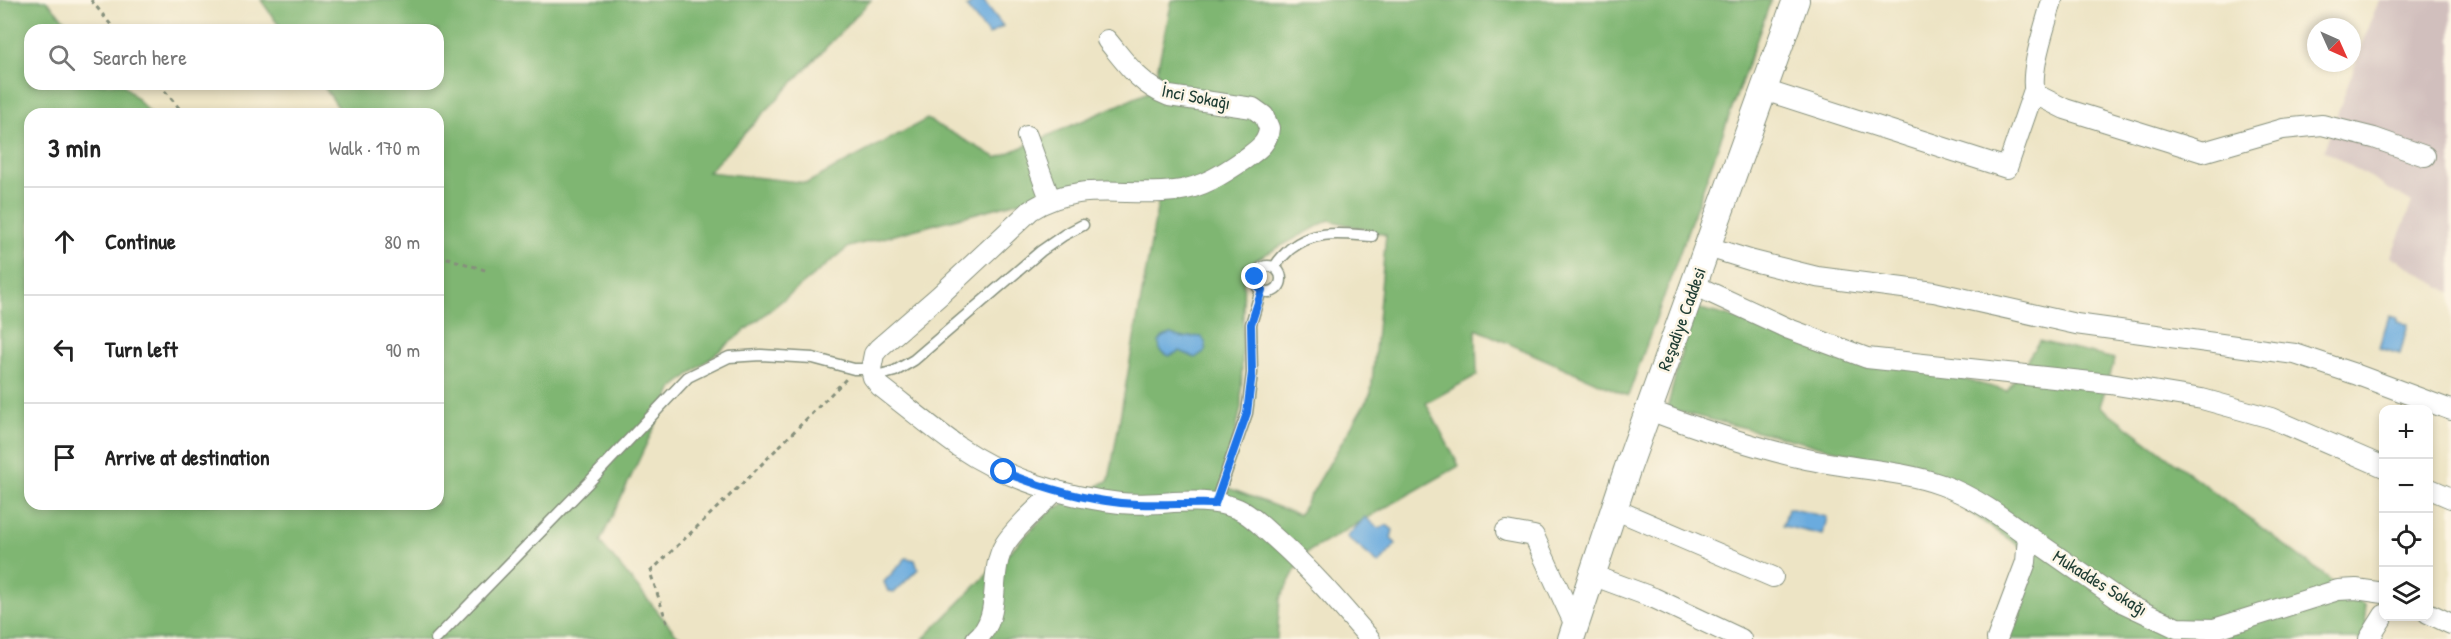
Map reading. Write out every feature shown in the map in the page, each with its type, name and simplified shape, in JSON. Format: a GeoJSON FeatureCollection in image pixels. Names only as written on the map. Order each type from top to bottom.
{"type":"FeatureCollection","features":[{"type":"Feature","properties":{"kind":"street","name":"Reşadiye Caddesi"},"geometry":{"type":"LineString","coordinates":[[1573,632],[1649,410],[1797,0]]}},
{"type":"Feature","properties":{"kind":"street"},"geometry":{"type":"LineString","coordinates":[[1764,90],[2007,168],[2034,90],[2035,70],[2052,0]]}},
{"type":"Feature","properties":{"kind":"street","name":"İnci Sokağı"},"geometry":{"type":"LineString","coordinates":[[1050,199],[1071,193],[1106,190],[1175,191],[1212,181],[1256,150],[1264,143],[1268,135],[1267,122],[1260,112],[1252,108],[1169,96],[1157,92],[1135,75],[1107,40]]}},
{"type":"Feature","properties":{"kind":"street"},"geometry":{"type":"LineString","coordinates":[[2034,90],[2035,94],[2065,109],[2203,152],[2283,129],[2322,125],[2374,138],[2425,156]]}},
{"type":"Feature","properties":{"kind":"street"},"geometry":{"type":"LineString","coordinates":[[1027,136],[1050,199],[1031,210],[939,296],[879,348],[866,372],[889,393],[968,452],[1004,472],[1056,490],[1122,503],[1215,504],[1237,509],[1252,518],[1304,564],[1370,639]]}},
{"type":"Feature","properties":{"kind":"street"},"geometry":{"type":"LineString","coordinates":[[1708,247],[1817,277],[1934,292],[2076,324],[2295,354],[2451,410]]}},
{"type":"Feature","properties":{"kind":"street"},"geometry":{"type":"LineString","coordinates":[[1694,285],[1789,329],[1867,358],[2110,384],[2202,399],[2271,418],[2379,465]]}},
{"type":"Feature","properties":{"kind":"street","name":"Mukaddes Sokağı"},"geometry":{"type":"LineString","coordinates":[[1649,410],[1720,437],[1794,456],[1870,468],[1942,485],[1996,513],[2124,603],[2177,628],[2214,629],[2338,590],[2356,589],[2379,593]]}},
{"type":"Feature","properties":{"kind":"street"},"geometry":{"type":"LineString","coordinates":[[976,639],[988,626],[999,558],[1005,544],[1056,490]]}},
{"type":"Feature","properties":{"kind":"street"},"geometry":{"type":"LineString","coordinates":[[2433,490],[2451,498]]}},
{"type":"Feature","properties":{"kind":"street"},"geometry":{"type":"LineString","coordinates":[[1614,509],[1773,577]]}},
{"type":"Feature","properties":{"kind":"street"},"geometry":{"type":"LineString","coordinates":[[1506,531],[1534,536],[1573,632]]}},
{"type":"Feature","properties":{"kind":"street"},"geometry":{"type":"LineString","coordinates":[[1997,639],[2026,562],[2028,537]]}},
{"type":"Feature","properties":{"kind":"street"},"geometry":{"type":"LineString","coordinates":[[1592,575],[1654,598],[1741,639]]}},
{"type":"Feature","properties":{"kind":"street"},"geometry":{"type":"LineString","coordinates":[[2433,615],[2451,624]]}},
{"type":"Feature","properties":{"kind":"street"},"geometry":{"type":"LineString","coordinates":[[2369,639],[2380,621]]}},
{"type":"Feature","properties":{"kind":"lane"},"geometry":{"type":"LineString","coordinates":[[436,639],[688,377],[729,357],[761,355],[813,358],[866,372],[895,371],[914,360],[1041,251],[1083,225]]}},
{"type":"Feature","properties":{"kind":"lane"},"geometry":{"type":"LineString","coordinates":[[1275,267],[1286,253],[1308,238],[1335,233],[1372,236]]}},
{"type":"Feature","properties":{"kind":"lane"},"geometry":{"type":"LineString","coordinates":[[1265,266],[1275,267],[1281,275],[1280,285],[1272,292],[1262,290],[1256,282],[1257,272],[1265,266]]}},
{"type":"Feature","properties":{"kind":"lane"},"geometry":{"type":"LineString","coordinates":[[1215,504],[1247,413],[1252,373],[1251,324],[1262,290]]}},
{"type":"Feature","properties":{"kind":"path"},"geometry":{"type":"LineString","coordinates":[[91,0],[110,24]]}},
{"type":"Feature","properties":{"kind":"path"},"geometry":{"type":"LineString","coordinates":[[164,90],[179,108]]}},
{"type":"Feature","properties":{"kind":"path"},"geometry":{"type":"LineString","coordinates":[[444,257],[488,271]]}},
{"type":"Feature","properties":{"kind":"path"},"geometry":{"type":"LineString","coordinates":[[667,623],[650,572],[835,392],[866,372]]}},
{"type":"Feature","properties":{"kind":"shaded area"},"geometry":{"type":"Polygon","coordinates":[[[2379,0],[2451,0],[2451,293],[2391,256],[2412,203],[2324,150],[2353,72],[2361,72],[2361,49],[2379,0]]]}},
{"type":"Feature","properties":{"kind":"green space"},"geometry":{"type":"Polygon","coordinates":[[[0,0],[46,0],[68,24],[24,24],[24,90],[129,90],[145,108],[24,108],[24,510],[444,510],[444,108],[339,108],[326,90],[444,90],[444,24],[278,24],[261,0],[871,0],[708,172],[807,183],[927,119],[997,158],[1153,90],[1172,0],[1771,0],[1628,396],[1476,329],[1477,375],[1426,403],[1459,466],[1304,554],[1280,599],[1277,639],[923,639],[1050,511],[1109,480],[1161,186],[1044,195],[849,247],[673,388],[600,542],[677,635],[684,639],[0,639],[0,0]],[[1329,220],[1244,266],[1241,408],[1223,486],[1299,515],[1371,393],[1386,235],[1329,220]]]}},
{"type":"Feature","properties":{"kind":"green space"},"geometry":{"type":"Polygon","coordinates":[[[1693,307],[2007,391],[2039,341],[2115,359],[2100,406],[2364,605],[2368,639],[1990,639],[2025,550],[1900,466],[1667,409],[1693,307]]]}},
{"type":"Feature","properties":{"kind":"water"},"geometry":{"type":"Polygon","coordinates":[[[976,0],[983,0],[1003,26],[989,35],[966,7],[976,0]]]}},
{"type":"Feature","properties":{"kind":"water"},"geometry":{"type":"Polygon","coordinates":[[[2389,316],[2397,318],[2397,322],[2408,324],[2400,354],[2379,348],[2389,316]]]}},
{"type":"Feature","properties":{"kind":"water"},"geometry":{"type":"Polygon","coordinates":[[[1171,334],[1185,338],[1202,337],[1206,344],[1205,351],[1195,358],[1180,351],[1169,356],[1160,351],[1159,342],[1163,337],[1171,334]]]}},
{"type":"Feature","properties":{"kind":"water"},"geometry":{"type":"Polygon","coordinates":[[[1788,508],[1827,517],[1823,535],[1783,526],[1788,508]]]}},
{"type":"Feature","properties":{"kind":"water"},"geometry":{"type":"Polygon","coordinates":[[[1365,517],[1379,528],[1387,525],[1393,530],[1391,538],[1396,544],[1379,564],[1347,537],[1365,517]]]}},
{"type":"Feature","properties":{"kind":"water"},"geometry":{"type":"Polygon","coordinates":[[[906,558],[915,560],[918,569],[895,592],[888,591],[884,582],[906,558]]]}},
{"type":"Feature","properties":{"kind":"route"},"geometry":{"type":"LineString","coordinates":[[1004,472],[1056,490],[1095,499],[1122,503],[1215,504],[1247,413],[1252,373],[1251,324],[1262,290],[1258,287],[1255,277]]}}]}
